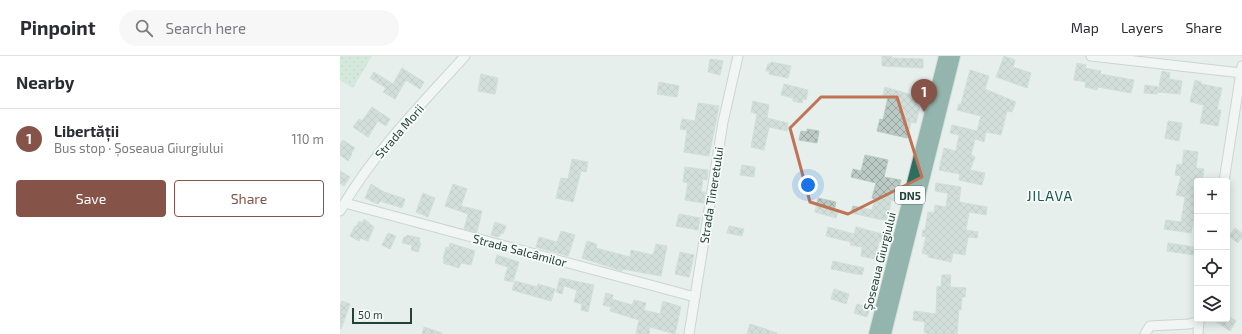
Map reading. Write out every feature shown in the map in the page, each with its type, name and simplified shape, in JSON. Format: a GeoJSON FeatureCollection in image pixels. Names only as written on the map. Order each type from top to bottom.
{"type":"FeatureCollection","features":[{"type":"Feature","properties":{"kind":"highway","name":"Șoseaua Giurgiului"},"geometry":{"type":"LineString","coordinates":[[876,334],[945,56]]}},
{"type":"Feature","properties":{"kind":"highway","name":"Șoseaua Giurgiului"},"geometry":{"type":"LineString","coordinates":[[885,334],[954,56]]}},
{"type":"Feature","properties":{"kind":"street","name":"Strada Morii"},"geometry":{"type":"LineString","coordinates":[[342,206],[372,163],[465,56]]}},
{"type":"Feature","properties":{"kind":"street","name":"Strada Tineretului"},"geometry":{"type":"LineString","coordinates":[[689,334],[723,122],[738,56]]}},
{"type":"Feature","properties":{"kind":"street"},"geometry":{"type":"LineString","coordinates":[[1091,56],[1242,71],[1224,178]]}},
{"type":"Feature","properties":{"kind":"street","name":"Strada Salcâmilor"},"geometry":{"type":"LineString","coordinates":[[342,206],[695,297]]}},
{"type":"Feature","properties":{"kind":"street"},"geometry":{"type":"LineString","coordinates":[[1145,334],[1150,326],[1189,324],[1194,322]]}},
{"type":"Feature","properties":{"kind":"street"},"geometry":{"type":"LineString","coordinates":[[1198,334],[1200,322]]}},
{"type":"Feature","properties":{"kind":"highlighted area"},"geometry":{"type":"Polygon","coordinates":[[[821,97],[897,97],[922,177],[848,214],[810,202],[790,128],[821,97]]]}},
{"type":"Feature","properties":{"kind":"green space"},"geometry":{"type":"Polygon","coordinates":[[[340,56],[372,56],[353,88],[340,80],[340,56]]]}},
{"type":"Feature","properties":{"kind":"building"},"geometry":{"type":"Polygon","coordinates":[[[882,56],[892,56],[891,58],[923,59],[923,68],[882,66],[882,56]]]}},
{"type":"Feature","properties":{"kind":"building"},"geometry":{"type":"Polygon","coordinates":[[[1004,56],[1015,60],[1013,67],[1031,73],[1027,88],[996,77],[1004,56]]]}},
{"type":"Feature","properties":{"kind":"building"},"geometry":{"type":"Polygon","coordinates":[[[710,59],[723,61],[720,75],[708,72],[710,59]]]}},
{"type":"Feature","properties":{"kind":"building"},"geometry":{"type":"Polygon","coordinates":[[[771,62],[791,66],[788,78],[769,74],[770,71],[766,71],[768,64],[771,62]]]}},
{"type":"Feature","properties":{"kind":"building"},"geometry":{"type":"Polygon","coordinates":[[[1077,63],[1086,65],[1085,68],[1101,71],[1100,74],[1134,80],[1131,93],[1098,87],[1097,90],[1085,87],[1086,82],[1074,80],[1077,63]]]}},
{"type":"Feature","properties":{"kind":"building"},"geometry":{"type":"Polygon","coordinates":[[[402,68],[424,82],[420,89],[406,80],[395,99],[383,92],[386,88],[370,78],[374,72],[393,84],[402,68]]]}},
{"type":"Feature","properties":{"kind":"building"},"geometry":{"type":"Polygon","coordinates":[[[970,70],[989,76],[985,89],[1016,102],[1012,112],[1007,111],[1001,135],[986,132],[984,142],[975,139],[971,155],[975,157],[970,170],[985,173],[982,185],[959,180],[960,174],[939,170],[944,148],[956,151],[959,135],[950,133],[952,125],[977,131],[981,116],[957,110],[959,104],[961,104],[970,70]]]}},
{"type":"Feature","properties":{"kind":"building"},"geometry":{"type":"Polygon","coordinates":[[[1162,71],[1170,73],[1169,79],[1182,81],[1180,94],[1158,92],[1162,71]]]}},
{"type":"Feature","properties":{"kind":"building"},"geometry":{"type":"Polygon","coordinates":[[[481,74],[498,78],[495,94],[478,91],[481,74]]]}},
{"type":"Feature","properties":{"kind":"building"},"geometry":{"type":"Polygon","coordinates":[[[1195,80],[1201,82],[1201,84],[1222,88],[1217,110],[1221,110],[1218,126],[1200,123],[1204,105],[1190,102],[1195,80]]]}},
{"type":"Feature","properties":{"kind":"building"},"geometry":{"type":"Polygon","coordinates":[[[659,82],[679,86],[677,97],[657,94],[659,82]]]}},
{"type":"Feature","properties":{"kind":"building"},"geometry":{"type":"Polygon","coordinates":[[[784,84],[808,90],[806,100],[803,99],[802,103],[793,101],[793,98],[781,95],[784,84]]]}},
{"type":"Feature","properties":{"kind":"building"},"geometry":{"type":"Polygon","coordinates":[[[1145,85],[1158,87],[1157,94],[1144,93],[1145,85]]]}},
{"type":"Feature","properties":{"kind":"building"},"geometry":{"type":"Polygon","coordinates":[[[885,87],[922,98],[916,123],[911,122],[907,138],[877,131],[880,119],[883,120],[888,97],[883,95],[885,87]]]}},
{"type":"Feature","properties":{"kind":"building"},"geometry":{"type":"Polygon","coordinates":[[[753,101],[769,105],[767,118],[788,123],[787,131],[769,127],[764,150],[751,147],[757,114],[751,112],[753,101]]]}},
{"type":"Feature","properties":{"kind":"building"},"geometry":{"type":"Polygon","coordinates":[[[698,103],[719,106],[709,156],[684,152],[687,130],[680,129],[682,119],[695,121],[698,103]]]}},
{"type":"Feature","properties":{"kind":"building"},"geometry":{"type":"Polygon","coordinates":[[[372,107],[390,119],[386,126],[378,121],[368,137],[353,127],[359,119],[362,121],[372,107]]]}},
{"type":"Feature","properties":{"kind":"building"},"geometry":{"type":"Polygon","coordinates":[[[1168,121],[1182,123],[1179,141],[1165,138],[1168,121]]]}},
{"type":"Feature","properties":{"kind":"building"},"geometry":{"type":"Polygon","coordinates":[[[807,129],[819,131],[817,143],[799,140],[801,131],[807,132],[807,129]]]}},
{"type":"Feature","properties":{"kind":"building"},"geometry":{"type":"Polygon","coordinates":[[[343,140],[355,148],[348,161],[340,155],[340,145],[343,140]]]}},
{"type":"Feature","properties":{"kind":"building"},"geometry":{"type":"Polygon","coordinates":[[[1184,150],[1198,152],[1196,168],[1204,169],[1202,178],[1194,178],[1194,216],[1191,233],[1164,229],[1166,220],[1181,222],[1185,197],[1176,195],[1181,176],[1175,175],[1177,164],[1182,165],[1184,150]]]}},
{"type":"Feature","properties":{"kind":"building"},"geometry":{"type":"Polygon","coordinates":[[[865,155],[888,160],[884,177],[901,180],[895,201],[891,200],[888,221],[851,213],[853,206],[872,210],[875,199],[872,198],[876,183],[851,177],[853,169],[861,171],[865,155]]]}},
{"type":"Feature","properties":{"kind":"building"},"geometry":{"type":"Polygon","coordinates":[[[572,159],[588,162],[586,172],[581,171],[573,202],[556,198],[561,178],[568,179],[572,159]]]}},
{"type":"Feature","properties":{"kind":"building"},"geometry":{"type":"Polygon","coordinates":[[[742,165],[755,167],[754,177],[740,175],[742,165]]]}},
{"type":"Feature","properties":{"kind":"building"},"geometry":{"type":"Polygon","coordinates":[[[685,167],[708,170],[707,180],[703,179],[701,192],[705,192],[704,203],[685,200],[688,183],[683,182],[685,167]]]}},
{"type":"Feature","properties":{"kind":"building"},"geometry":{"type":"Polygon","coordinates":[[[340,171],[350,177],[344,186],[340,183],[340,171]]]}},
{"type":"Feature","properties":{"kind":"building"},"geometry":{"type":"Polygon","coordinates":[[[936,183],[961,187],[959,202],[987,207],[986,215],[969,212],[966,230],[978,232],[977,238],[968,237],[965,255],[953,253],[951,262],[928,257],[928,255],[922,253],[926,237],[922,236],[923,230],[925,230],[928,212],[934,213],[935,205],[946,207],[948,193],[935,191],[936,183]]]}},
{"type":"Feature","properties":{"kind":"building"},"geometry":{"type":"Polygon","coordinates":[[[371,184],[384,192],[405,199],[402,208],[380,201],[378,204],[365,198],[371,184]]]}},
{"type":"Feature","properties":{"kind":"building"},"geometry":{"type":"Polygon","coordinates":[[[453,184],[467,189],[461,206],[482,211],[477,232],[464,229],[468,214],[445,206],[453,184]]]}},
{"type":"Feature","properties":{"kind":"building"},"geometry":{"type":"Polygon","coordinates":[[[423,193],[435,198],[428,217],[416,212],[423,193]]]}},
{"type":"Feature","properties":{"kind":"building"},"geometry":{"type":"Polygon","coordinates":[[[818,198],[836,202],[834,211],[838,212],[836,218],[815,212],[818,198]]]}},
{"type":"Feature","properties":{"kind":"building"},"geometry":{"type":"Polygon","coordinates":[[[679,214],[700,218],[698,230],[676,226],[679,214]]]}},
{"type":"Feature","properties":{"kind":"building"},"geometry":{"type":"Polygon","coordinates":[[[364,219],[374,227],[368,241],[360,238],[359,241],[350,236],[359,221],[362,223],[364,219]]]}},
{"type":"Feature","properties":{"kind":"building"},"geometry":{"type":"Polygon","coordinates":[[[495,222],[506,226],[503,234],[501,233],[499,237],[491,235],[495,222]]]}},
{"type":"Feature","properties":{"kind":"building"},"geometry":{"type":"Polygon","coordinates":[[[729,226],[744,229],[742,236],[727,233],[729,226]]]}},
{"type":"Feature","properties":{"kind":"building"},"geometry":{"type":"Polygon","coordinates":[[[828,227],[854,234],[856,227],[886,235],[884,242],[879,241],[875,259],[861,256],[862,247],[850,245],[851,242],[826,236],[828,227]]]}},
{"type":"Feature","properties":{"kind":"building"},"geometry":{"type":"Polygon","coordinates":[[[1235,228],[1242,233],[1242,237],[1238,243],[1230,237],[1235,228]]]}},
{"type":"Feature","properties":{"kind":"building"},"geometry":{"type":"Polygon","coordinates":[[[561,231],[575,235],[568,256],[536,247],[539,237],[557,242],[561,231]]]}},
{"type":"Feature","properties":{"kind":"building"},"geometry":{"type":"Polygon","coordinates":[[[388,233],[396,236],[390,249],[382,245],[388,233]]]}},
{"type":"Feature","properties":{"kind":"building"},"geometry":{"type":"Polygon","coordinates":[[[407,235],[420,238],[419,242],[421,243],[418,252],[411,250],[412,245],[402,243],[404,237],[407,235]]]}},
{"type":"Feature","properties":{"kind":"building"},"geometry":{"type":"Polygon","coordinates":[[[587,241],[597,244],[596,248],[630,257],[631,250],[653,255],[656,244],[667,246],[661,276],[622,269],[622,271],[582,258],[587,241]]]}},
{"type":"Feature","properties":{"kind":"building"},"geometry":{"type":"Polygon","coordinates":[[[450,243],[475,251],[471,265],[461,263],[459,268],[443,263],[446,247],[449,248],[450,243]]]}},
{"type":"Feature","properties":{"kind":"building"},"geometry":{"type":"Polygon","coordinates":[[[1168,243],[1194,247],[1194,255],[1167,251],[1168,243]]]}},
{"type":"Feature","properties":{"kind":"building"},"geometry":{"type":"Polygon","coordinates":[[[680,252],[694,255],[689,277],[675,274],[680,252]]]}},
{"type":"Feature","properties":{"kind":"building"},"geometry":{"type":"Polygon","coordinates":[[[497,255],[519,262],[513,282],[504,280],[508,267],[495,263],[497,255]]]}},
{"type":"Feature","properties":{"kind":"building"},"geometry":{"type":"Polygon","coordinates":[[[833,261],[864,268],[862,275],[831,269],[833,261]]]}},
{"type":"Feature","properties":{"kind":"building"},"geometry":{"type":"Polygon","coordinates":[[[942,275],[951,275],[950,287],[966,288],[965,297],[962,297],[961,310],[959,309],[957,334],[929,334],[924,332],[925,322],[913,320],[914,311],[936,314],[937,286],[941,287],[942,275]]]}},
{"type":"Feature","properties":{"kind":"building"},"geometry":{"type":"Polygon","coordinates":[[[560,278],[594,285],[588,312],[581,310],[582,304],[574,302],[577,290],[564,286],[562,294],[556,292],[560,278]]]}},
{"type":"Feature","properties":{"kind":"building"},"geometry":{"type":"Polygon","coordinates":[[[515,281],[537,287],[538,284],[555,289],[551,301],[512,290],[515,281]]]}},
{"type":"Feature","properties":{"kind":"building"},"geometry":{"type":"Polygon","coordinates":[[[834,289],[849,294],[846,304],[831,299],[834,289]]]}},
{"type":"Feature","properties":{"kind":"building"},"geometry":{"type":"Polygon","coordinates":[[[606,293],[613,295],[612,299],[632,305],[634,300],[646,303],[644,310],[660,314],[663,301],[681,307],[675,334],[650,327],[649,334],[636,334],[639,320],[610,311],[611,307],[603,305],[606,293]]]}},
{"type":"Feature","properties":{"kind":"building"},"geometry":{"type":"Polygon","coordinates":[[[342,301],[350,304],[341,329],[340,307],[342,301]]]}},
{"type":"Feature","properties":{"kind":"building"},"geometry":{"type":"Polygon","coordinates":[[[857,304],[870,308],[867,317],[854,313],[857,304]]]}},
{"type":"Feature","properties":{"kind":"building"},"geometry":{"type":"Polygon","coordinates":[[[1230,317],[1236,321],[1230,331],[1216,322],[1230,322],[1230,317]]]}},
{"type":"Feature","properties":{"kind":"building"},"geometry":{"type":"Polygon","coordinates":[[[750,324],[777,333],[777,334],[747,334],[750,324]]]}},
{"type":"Feature","properties":{"kind":"building"},"geometry":{"type":"Polygon","coordinates":[[[424,327],[442,333],[442,334],[422,334],[424,327]]]}},
{"type":"Feature","properties":{"kind":"place","name":"Libertății"},"geometry":{"type":"Point","coordinates":[924,112]}},
{"type":"Feature","properties":{"kind":"district","name":"JILAVA"},"geometry":{"type":"Point","coordinates":[1050,195]}}]}
